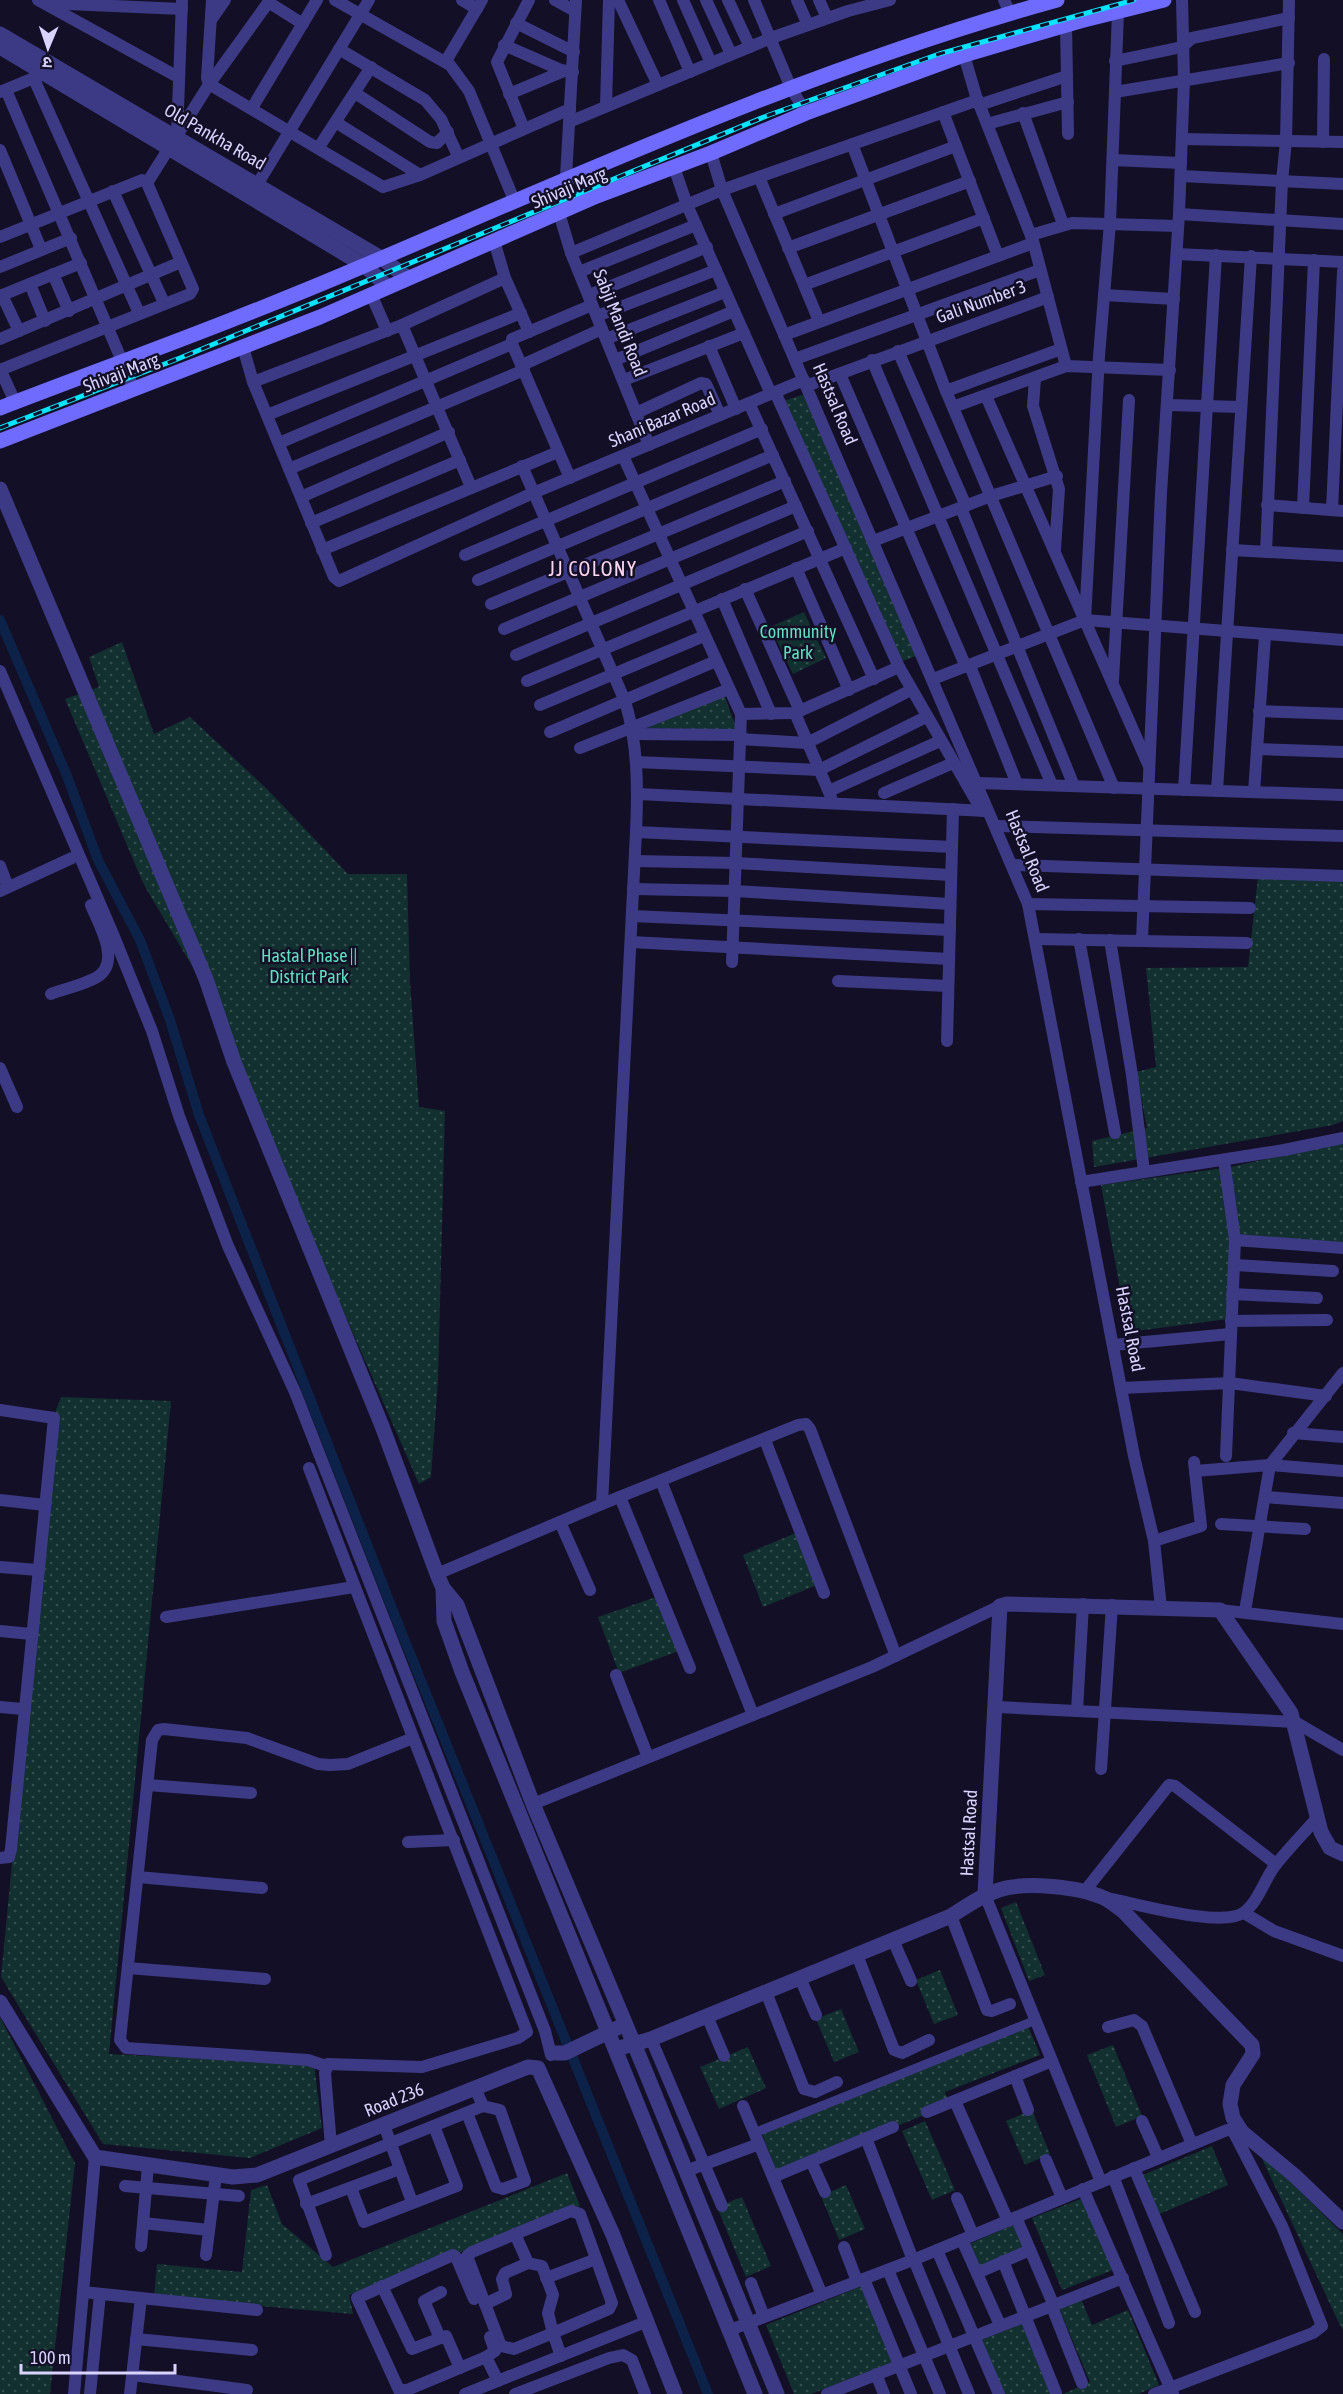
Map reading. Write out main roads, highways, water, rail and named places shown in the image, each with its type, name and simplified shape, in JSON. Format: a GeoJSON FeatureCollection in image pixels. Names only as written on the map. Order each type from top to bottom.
{"type":"FeatureCollection","features":[{"type":"Feature","properties":{"kind":"main road","name":"Shivaji Marg"},"geometry":{"type":"LineString","coordinates":[[0,408],[364,266],[566,177],[791,88],[1007,7],[1057,0]]}},
{"type":"Feature","properties":{"kind":"main road","name":"Shivaji Marg"},"geometry":{"type":"LineString","coordinates":[[0,441],[371,294],[559,213],[806,113],[964,55],[1066,25],[1164,0]]}},
{"type":"Feature","properties":{"kind":"waterway"},"geometry":{"type":"LineString","coordinates":[[0,620],[67,776],[98,860],[140,940],[170,1020],[199,1115],[399,1626],[708,2394]]}},
{"type":"Feature","properties":{"kind":"railway"},"geometry":{"type":"LineString","coordinates":[[0,428],[180,358],[769,115],[939,54],[1134,0]]}},
{"type":"Feature","properties":{"kind":"district","name":"JJ COLONY"},"geometry":{"type":"Point","coordinates":[593,569]}},
{"type":"Feature","properties":{"kind":"park label","name":"Community Park"},"geometry":{"type":"Point","coordinates":[798,642]}},
{"type":"Feature","properties":{"kind":"park label","name":"Hastal Phase || District Park"},"geometry":{"type":"Point","coordinates":[309,966]}}]}
